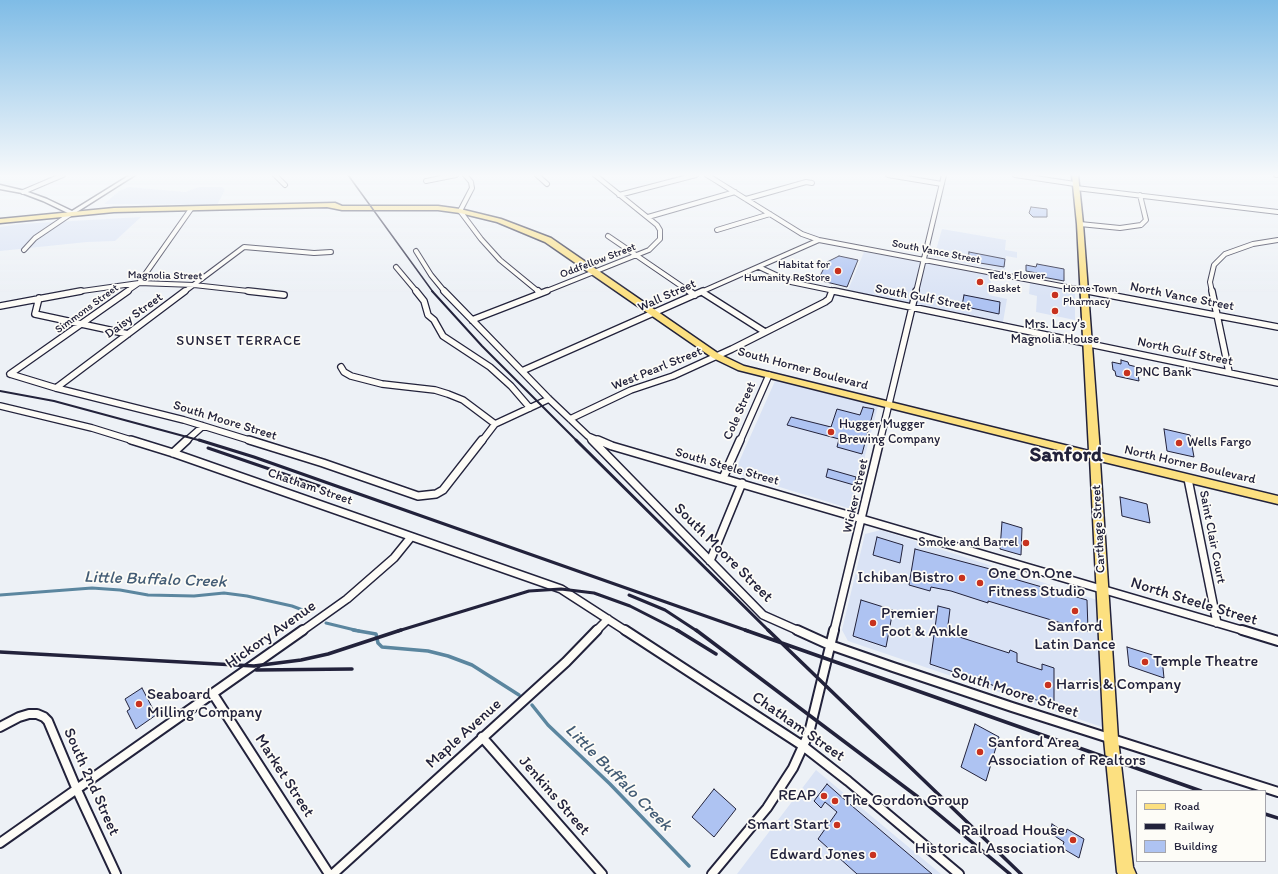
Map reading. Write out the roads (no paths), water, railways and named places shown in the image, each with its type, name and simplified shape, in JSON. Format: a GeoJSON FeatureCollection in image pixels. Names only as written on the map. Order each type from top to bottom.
{"type":"FeatureCollection","features":[{"type":"Feature","properties":{"kind":"main road","name":"South Horner Boulevard"},"geometry":{"type":"LineString","coordinates":[[0,221],[47,216]]}},
{"type":"Feature","properties":{"kind":"main road","name":"South Horner Boulevard"},"geometry":{"type":"LineString","coordinates":[[481,216],[499,220],[529,231],[558,246],[716,356],[741,368],[1095,456]]}},
{"type":"Feature","properties":{"kind":"main road","name":"Carthage Street"},"geometry":{"type":"LineString","coordinates":[[1079,216],[1086,342],[1095,456],[1111,739],[1126,873]]}},
{"type":"Feature","properties":{"kind":"main road","name":"North Horner Boulevard"},"geometry":{"type":"LineString","coordinates":[[1095,456],[1278,500]]}},
{"type":"Feature","properties":{"kind":"street"},"geometry":{"type":"LineString","coordinates":[[24,250],[35,238],[68,216]]}},
{"type":"Feature","properties":{"kind":"street","name":"Simmons Street"},"geometry":{"type":"LineString","coordinates":[[10,374],[82,325],[139,283],[186,216]]}},
{"type":"Feature","properties":{"kind":"street"},"geometry":{"type":"LineString","coordinates":[[464,216],[481,239],[500,260],[540,293]]}},
{"type":"Feature","properties":{"kind":"street"},"geometry":{"type":"LineString","coordinates":[[648,217],[652,216]]}},
{"type":"Feature","properties":{"kind":"street"},"geometry":{"type":"LineString","coordinates":[[717,230],[764,216]]}},
{"type":"Feature","properties":{"kind":"street","name":"South Vance Street"},"geometry":{"type":"LineString","coordinates":[[773,216],[802,234],[819,240],[1083,289]]}},
{"type":"Feature","properties":{"kind":"street","name":"Wicker Street"},"geometry":{"type":"LineString","coordinates":[[712,874],[767,808],[793,768],[809,733],[862,519],[911,306],[934,216]]}},
{"type":"Feature","properties":{"kind":"street"},"geometry":{"type":"LineString","coordinates":[[1080,224],[1120,228],[1135,227],[1141,225],[1146,220],[1145,216]]}},
{"type":"Feature","properties":{"kind":"street","name":"Oddfellow Street"},"geometry":{"type":"LineString","coordinates":[[472,320],[649,250],[660,239],[660,230],[657,224],[648,217]]}},
{"type":"Feature","properties":{"kind":"street"},"geometry":{"type":"LineString","coordinates":[[608,236],[695,295]]}},
{"type":"Feature","properties":{"kind":"street","name":"Wall Street"},"geometry":{"type":"LineString","coordinates":[[522,371],[819,240]]}},
{"type":"Feature","properties":{"kind":"street"},"geometry":{"type":"LineString","coordinates":[[1229,372],[1210,282],[1216,262],[1225,254],[1243,246],[1278,240]]}},
{"type":"Feature","properties":{"kind":"street","name":"Daisy Street"},"geometry":{"type":"LineString","coordinates":[[56,388],[244,247],[314,253],[331,252]]}},
{"type":"Feature","properties":{"kind":"street","name":"South Steele Street"},"geometry":{"type":"LineString","coordinates":[[416,251],[435,281],[449,297],[549,399],[588,436],[612,446],[1103,589]]}},
{"type":"Feature","properties":{"kind":"street"},"geometry":{"type":"LineString","coordinates":[[396,267],[424,301],[428,315],[434,320],[443,336],[490,367],[511,386],[530,408]]}},
{"type":"Feature","properties":{"kind":"street","name":"South Gulf Street"},"geometry":{"type":"LineString","coordinates":[[758,267],[791,282],[1086,342]]}},
{"type":"Feature","properties":{"kind":"street","name":"Magnolia Street"},"geometry":{"type":"LineString","coordinates":[[0,306],[39,298],[139,283],[194,285],[284,295]]}},
{"type":"Feature","properties":{"kind":"street","name":"North Vance Street"},"geometry":{"type":"LineString","coordinates":[[1083,289],[1278,327]]}},
{"type":"Feature","properties":{"kind":"street","name":"West Pearl Street"},"geometry":{"type":"LineString","coordinates":[[570,419],[631,390],[673,376],[716,356],[825,302],[829,299],[832,291]]}},
{"type":"Feature","properties":{"kind":"street"},"geometry":{"type":"LineString","coordinates":[[702,292],[765,332]]}},
{"type":"Feature","properties":{"kind":"street"},"geometry":{"type":"LineString","coordinates":[[39,298],[35,314],[128,334]]}},
{"type":"Feature","properties":{"kind":"street","name":"North Gulf Street"},"geometry":{"type":"LineString","coordinates":[[1086,342],[1278,383]]}},
{"type":"Feature","properties":{"kind":"street"},"geometry":{"type":"LineString","coordinates":[[341,367],[344,372],[351,376],[382,384],[435,390],[448,394],[463,400],[495,424],[549,399]]}},
{"type":"Feature","properties":{"kind":"street","name":"South Moore Street"},"geometry":{"type":"LineString","coordinates":[[10,374],[56,388],[203,426],[323,463],[418,496],[431,495],[443,490],[495,424]]}},
{"type":"Feature","properties":{"kind":"street","name":"Cole Street"},"geometry":{"type":"LineString","coordinates":[[723,478],[769,375]]}},
{"type":"Feature","properties":{"kind":"street","name":"Chatham Street"},"geometry":{"type":"LineString","coordinates":[[0,406],[92,428],[173,453],[554,586],[576,598],[803,746],[848,781],[959,874]]}},
{"type":"Feature","properties":{"kind":"street"},"geometry":{"type":"LineString","coordinates":[[173,453],[203,426]]}},
{"type":"Feature","properties":{"kind":"street","name":"South Moore Street"},"geometry":{"type":"LineString","coordinates":[[588,436],[764,615],[830,645],[1012,707],[1278,792]]}},
{"type":"Feature","properties":{"kind":"street","name":"Saint Clair Court"},"geometry":{"type":"LineString","coordinates":[[1188,479],[1217,623]]}},
{"type":"Feature","properties":{"kind":"street"},"geometry":{"type":"LineString","coordinates":[[710,561],[742,483]]}},
{"type":"Feature","properties":{"kind":"street","name":"Hickory Avenue"},"geometry":{"type":"LineString","coordinates":[[0,842],[77,790],[347,599],[394,558],[411,537]]}},
{"type":"Feature","properties":{"kind":"street","name":"North Steele Street"},"geometry":{"type":"LineString","coordinates":[[1103,589],[1278,641]]}},
{"type":"Feature","properties":{"kind":"street","name":"Maple Avenue"},"geometry":{"type":"LineString","coordinates":[[333,874],[566,662],[605,618]]}},
{"type":"Feature","properties":{"kind":"street","name":"Market Street"},"geometry":{"type":"LineString","coordinates":[[213,694],[329,874]]}},
{"type":"Feature","properties":{"kind":"street","name":"South 2nd Street"},"geometry":{"type":"LineString","coordinates":[[0,727],[19,717],[30,714],[37,714],[44,717],[48,721],[77,790],[116,874]]}},
{"type":"Feature","properties":{"kind":"street","name":"Jenkins Street"},"geometry":{"type":"LineString","coordinates":[[482,737],[602,874]]}},
{"type":"Feature","properties":{"kind":"waterway","name":"Little Buffalo Creek"},"geometry":{"type":"LineString","coordinates":[[0,595],[92,588],[120,590],[148,595],[194,596],[224,593],[247,596],[292,606],[308,612]]}},
{"type":"Feature","properties":{"kind":"waterway","name":"Little Buffalo Creek"},"geometry":{"type":"LineString","coordinates":[[326,623],[359,631]]}},
{"type":"Feature","properties":{"kind":"waterway","name":"Little Buffalo Creek"},"geometry":{"type":"LineString","coordinates":[[353,630],[376,634],[378,643],[382,647],[428,651],[448,656],[472,665],[519,695]]}},
{"type":"Feature","properties":{"kind":"waterway","name":"Little Buffalo Creek"},"geometry":{"type":"LineString","coordinates":[[532,705],[548,725],[610,784],[689,866]]}},
{"type":"Feature","properties":{"kind":"railway"},"geometry":{"type":"LineString","coordinates":[[378,216],[433,292]]}},
{"type":"Feature","properties":{"kind":"railway"},"geometry":{"type":"LineString","coordinates":[[432,291],[482,346],[576,440]]}},
{"type":"Feature","properties":{"kind":"railway"},"geometry":{"type":"LineString","coordinates":[[0,391],[54,401],[202,441]]}},
{"type":"Feature","properties":{"kind":"railway"},"geometry":{"type":"LineString","coordinates":[[199,440],[254,457],[748,631]]}},
{"type":"Feature","properties":{"kind":"railway"},"geometry":{"type":"LineString","coordinates":[[576,440],[769,631]]}},
{"type":"Feature","properties":{"kind":"railway"},"geometry":{"type":"LineString","coordinates":[[208,448],[325,488]]}},
{"type":"Feature","properties":{"kind":"railway"},"geometry":{"type":"LineString","coordinates":[[398,631],[529,591],[561,589],[594,593],[630,606],[679,631]]}},
{"type":"Feature","properties":{"kind":"railway"},"geometry":{"type":"LineString","coordinates":[[629,595],[665,610],[697,631]]}},
{"type":"Feature","properties":{"kind":"railway"},"geometry":{"type":"LineString","coordinates":[[0,652],[254,666],[301,660],[328,654],[401,630]]}},
{"type":"Feature","properties":{"kind":"railway"},"geometry":{"type":"LineString","coordinates":[[677,630],[716,654]]}},
{"type":"Feature","properties":{"kind":"railway"},"geometry":{"type":"LineString","coordinates":[[696,630],[918,797],[1010,874]]}},
{"type":"Feature","properties":{"kind":"railway"},"geometry":{"type":"LineString","coordinates":[[745,630],[781,643]]}},
{"type":"Feature","properties":{"kind":"railway"},"geometry":{"type":"LineString","coordinates":[[768,630],[781,643]]}},
{"type":"Feature","properties":{"kind":"railway"},"geometry":{"type":"LineString","coordinates":[[781,643],[1198,790]]}},
{"type":"Feature","properties":{"kind":"railway"},"geometry":{"type":"LineString","coordinates":[[781,643],[1021,874]]}},
{"type":"Feature","properties":{"kind":"railway"},"geometry":{"type":"LineString","coordinates":[[256,670],[352,669]]}},
{"type":"Feature","properties":{"kind":"railway"},"geometry":{"type":"LineString","coordinates":[[1266,814],[1278,818]]}},
{"type":"Feature","properties":{"kind":"place","name":"Habitat for Humanity ReStore"},"geometry":{"type":"Point","coordinates":[838,271]}},
{"type":"Feature","properties":{"kind":"place","name":"Ted's Flower Basket"},"geometry":{"type":"Point","coordinates":[980,282]}},
{"type":"Feature","properties":{"kind":"place","name":"Home Town Pharmacy"},"geometry":{"type":"Point","coordinates":[1055,295]}},
{"type":"Feature","properties":{"kind":"place","name":"Mrs. Lacy’s Magnolia House"},"geometry":{"type":"Point","coordinates":[1055,311]}},
{"type":"Feature","properties":{"kind":"place","name":"PNC Bank"},"geometry":{"type":"Point","coordinates":[1127,373]}},
{"type":"Feature","properties":{"kind":"place","name":"Hugger Mugger Brewing Company"},"geometry":{"type":"Point","coordinates":[831,432]}},
{"type":"Feature","properties":{"kind":"place","name":"Wells Fargo"},"geometry":{"type":"Point","coordinates":[1179,443]}},
{"type":"Feature","properties":{"kind":"place","name":"Smoke and Barrel"},"geometry":{"type":"Point","coordinates":[1026,543]}},
{"type":"Feature","properties":{"kind":"place","name":"Ichiban Bistro"},"geometry":{"type":"Point","coordinates":[962,578]}},
{"type":"Feature","properties":{"kind":"place","name":"One On One Fitness Studio"},"geometry":{"type":"Point","coordinates":[980,583]}},
{"type":"Feature","properties":{"kind":"place","name":"Sanford Latin Dance"},"geometry":{"type":"Point","coordinates":[1075,611]}},
{"type":"Feature","properties":{"kind":"place","name":"Premier Foot & Ankle"},"geometry":{"type":"Point","coordinates":[873,623]}},
{"type":"Feature","properties":{"kind":"place","name":"Temple Theatre"},"geometry":{"type":"Point","coordinates":[1145,662]}},
{"type":"Feature","properties":{"kind":"place","name":"Harris & Company"},"geometry":{"type":"Point","coordinates":[1048,685]}},
{"type":"Feature","properties":{"kind":"place","name":"Seaboard Milling Company"},"geometry":{"type":"Point","coordinates":[139,704]}},
{"type":"Feature","properties":{"kind":"place","name":"Sanford Area Association of Realtors"},"geometry":{"type":"Point","coordinates":[980,752]}},
{"type":"Feature","properties":{"kind":"place","name":"REAP"},"geometry":{"type":"Point","coordinates":[824,796]}},
{"type":"Feature","properties":{"kind":"place","name":"The Gordon Group"},"geometry":{"type":"Point","coordinates":[835,801]}},
{"type":"Feature","properties":{"kind":"place","name":"Smart Start"},"geometry":{"type":"Point","coordinates":[837,825]}},
{"type":"Feature","properties":{"kind":"place","name":"Railroad House Historical Association"},"geometry":{"type":"Point","coordinates":[1073,840]}},
{"type":"Feature","properties":{"kind":"place","name":"Edward Jones"},"geometry":{"type":"Point","coordinates":[873,855]}},
{"type":"Feature","properties":{"kind":"district","name":"SUNSET TERRACE"},"geometry":{"type":"Point","coordinates":[239,341]}},
{"type":"Feature","properties":{"kind":"district","name":"Sanford"},"geometry":{"type":"Point","coordinates":[1066,456]}}]}
